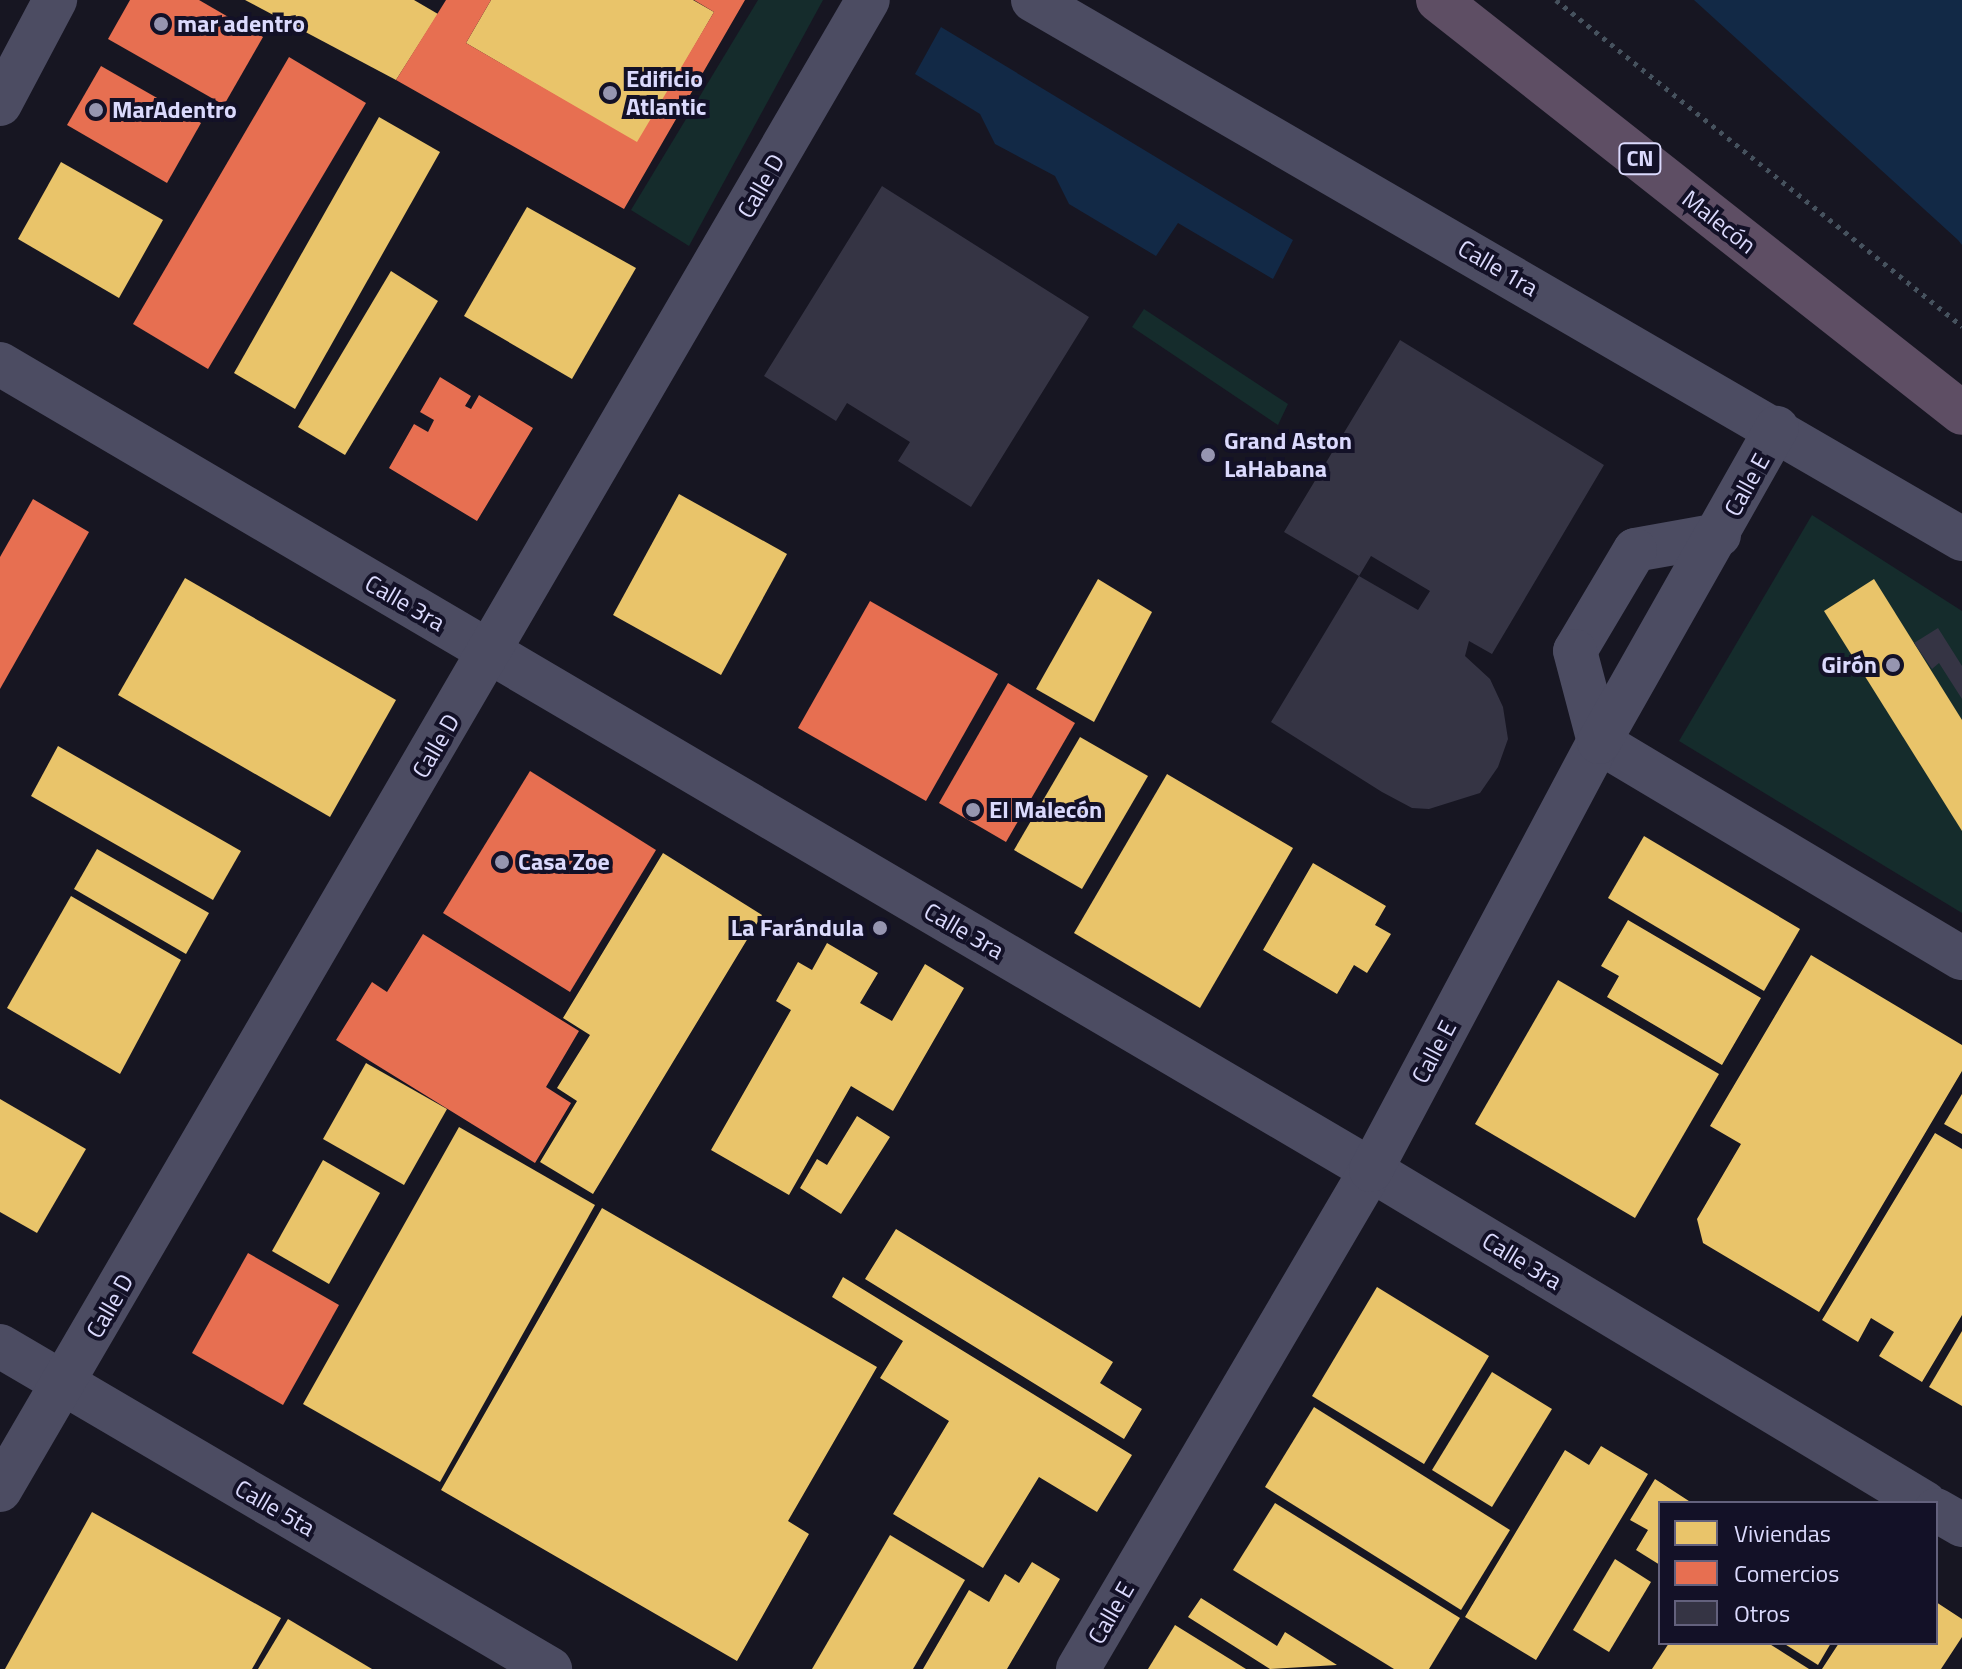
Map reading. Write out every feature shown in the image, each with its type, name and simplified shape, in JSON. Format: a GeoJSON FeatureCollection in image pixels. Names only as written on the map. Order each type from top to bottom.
{"type":"FeatureCollection","features":[{"type":"Feature","properties":{"kind":"highway","name":"Malecón"},"geometry":{"type":"LineString","coordinates":[[1438,0],[1962,413]]}},
{"type":"Feature","properties":{"kind":"street"},"geometry":{"type":"LineString","coordinates":[[0,104],[55,0]]}},
{"type":"Feature","properties":{"kind":"street","name":"Calle D"},"geometry":{"type":"LineString","coordinates":[[0,1490],[868,0]]}},
{"type":"Feature","properties":{"kind":"street","name":"Calle 1ra"},"geometry":{"type":"LineString","coordinates":[[1033,0],[1777,428],[1962,539]]}},
{"type":"Feature","properties":{"kind":"street","name":"Calle 3ra"},"geometry":{"type":"LineString","coordinates":[[0,364],[1371,1170],[1922,1501]]}},
{"type":"Feature","properties":{"kind":"street","name":"Calle E"},"geometry":{"type":"LineString","coordinates":[[1078,1669],[1371,1170],[1599,742],[1777,428]]}},
{"type":"Feature","properties":{"kind":"street"},"geometry":{"type":"LineString","coordinates":[[1719,535],[1635,550],[1575,651],[1599,742],[1962,958]]}},
{"type":"Feature","properties":{"kind":"street","name":"Calle 5ta"},"geometry":{"type":"LineString","coordinates":[[0,1346],[550,1669]]}},
{"type":"Feature","properties":{"kind":"street"},"geometry":{"type":"LineString","coordinates":[[1938,1511],[1962,1525]]}},
{"type":"Feature","properties":{"kind":"path"},"geometry":{"type":"LineString","coordinates":[[1556,0],[1962,326]]}},
{"type":"Feature","properties":{"kind":"green space"},"geometry":{"type":"Polygon","coordinates":[[[758,0],[823,0],[689,246],[631,210],[758,0]]]}},
{"type":"Feature","properties":{"kind":"green space"},"geometry":{"type":"Polygon","coordinates":[[[1144,309],[1288,404],[1278,425],[1132,327],[1144,309]]]}},
{"type":"Feature","properties":{"kind":"green space"},"geometry":{"type":"Polygon","coordinates":[[[1812,515],[1962,611],[1962,913],[1679,741],[1812,515]]]}},
{"type":"Feature","properties":{"kind":"water"},"geometry":{"type":"Polygon","coordinates":[[[1694,0],[1962,0],[1962,245],[1958,240],[1694,0]]]}},
{"type":"Feature","properties":{"kind":"water"},"geometry":{"type":"Polygon","coordinates":[[[941,27],[1293,240],[1273,279],[1178,223],[1156,256],[1069,204],[1055,176],[995,144],[980,114],[915,74],[941,27]]]}},
{"type":"Feature","properties":{"kind":"building: Viviendas"},"geometry":{"type":"Polygon","coordinates":[[[245,0],[414,0],[438,14],[396,80],[245,0]]]}},
{"type":"Feature","properties":{"kind":"building: Viviendas","name":"Edificio Atlantic"},"geometry":{"type":"Polygon","coordinates":[[[491,0],[693,0],[714,12],[638,144],[466,43],[491,0]]]}},
{"type":"Feature","properties":{"kind":"building: Viviendas"},"geometry":{"type":"Polygon","coordinates":[[[379,117],[440,152],[295,409],[234,373],[379,117]]]}},
{"type":"Feature","properties":{"kind":"building: Viviendas"},"geometry":{"type":"Polygon","coordinates":[[[61,162],[163,220],[119,298],[18,239],[61,162]]]}},
{"type":"Feature","properties":{"kind":"building: Viviendas"},"geometry":{"type":"Polygon","coordinates":[[[527,207],[636,268],[572,379],[464,316],[527,207]]]}},
{"type":"Feature","properties":{"kind":"building: Viviendas"},"geometry":{"type":"Polygon","coordinates":[[[391,271],[438,301],[345,455],[298,427],[391,271]]]}},
{"type":"Feature","properties":{"kind":"building: Viviendas"},"geometry":{"type":"Polygon","coordinates":[[[679,494],[787,554],[721,675],[613,615],[679,494]]]}},
{"type":"Feature","properties":{"kind":"building: Viviendas"},"geometry":{"type":"Polygon","coordinates":[[[185,578],[396,700],[330,817],[118,695],[185,578]]]}},
{"type":"Feature","properties":{"kind":"building: Viviendas"},"geometry":{"type":"Polygon","coordinates":[[[1098,579],[1152,612],[1094,722],[1036,689],[1098,579]]]}},
{"type":"Feature","properties":{"kind":"building: Viviendas","name":"Girón"},"geometry":{"type":"Polygon","coordinates":[[[1874,579],[1962,720],[1962,831],[1824,611],[1874,579]]]}},
{"type":"Feature","properties":{"kind":"building: Viviendas"},"geometry":{"type":"Polygon","coordinates":[[[1080,737],[1148,776],[1082,889],[1014,850],[1080,737]]]}},
{"type":"Feature","properties":{"kind":"building: Viviendas"},"geometry":{"type":"Polygon","coordinates":[[[58,746],[241,851],[213,900],[31,796],[58,746]]]}},
{"type":"Feature","properties":{"kind":"building: Viviendas"},"geometry":{"type":"Polygon","coordinates":[[[1167,774],[1293,848],[1200,1008],[1074,933],[1167,774]]]}},
{"type":"Feature","properties":{"kind":"building: Viviendas"},"geometry":{"type":"Polygon","coordinates":[[[1644,836],[1800,929],[1764,991],[1608,898],[1644,836]]]}},
{"type":"Feature","properties":{"kind":"building: Viviendas"},"geometry":{"type":"Polygon","coordinates":[[[97,849],[209,913],[186,954],[74,889],[97,849]]]}},
{"type":"Feature","properties":{"kind":"building: Viviendas"},"geometry":{"type":"Polygon","coordinates":[[[663,853],[762,915],[593,1194],[540,1162],[577,1101],[557,1088],[590,1035],[563,1018],[663,853]]]}},
{"type":"Feature","properties":{"kind":"building: Viviendas"},"geometry":{"type":"Polygon","coordinates":[[[1313,863],[1386,906],[1375,925],[1391,934],[1367,973],[1354,965],[1337,994],[1263,950],[1313,863]]]}},
{"type":"Feature","properties":{"kind":"building: Viviendas"},"geometry":{"type":"Polygon","coordinates":[[[71,896],[181,960],[120,1074],[7,1008],[71,896]]]}},
{"type":"Feature","properties":{"kind":"building: Viviendas"},"geometry":{"type":"Polygon","coordinates":[[[1628,920],[1761,998],[1722,1065],[1607,997],[1619,976],[1601,966],[1628,920]]]}},
{"type":"Feature","properties":{"kind":"building: Viviendas"},"geometry":{"type":"Polygon","coordinates":[[[827,943],[878,973],[860,1003],[892,1021],[925,964],[964,988],[893,1111],[851,1086],[789,1195],[711,1150],[791,1010],[776,1001],[798,962],[812,970],[827,943]]]}},
{"type":"Feature","properties":{"kind":"building: Viviendas"},"geometry":{"type":"Polygon","coordinates":[[[1811,955],[1962,1045],[1962,1071],[1819,1312],[1703,1243],[1697,1219],[1741,1144],[1710,1126],[1811,955]]]}},
{"type":"Feature","properties":{"kind":"building: Viviendas"},"geometry":{"type":"Polygon","coordinates":[[[1558,980],[1719,1074],[1635,1218],[1475,1124],[1558,980]]]}},
{"type":"Feature","properties":{"kind":"building: Viviendas"},"geometry":{"type":"Polygon","coordinates":[[[366,1063],[447,1109],[404,1185],[323,1139],[366,1063]]]}},
{"type":"Feature","properties":{"kind":"building: Viviendas"},"geometry":{"type":"Polygon","coordinates":[[[1962,1094],[1962,1134],[1944,1124],[1962,1094]]]}},
{"type":"Feature","properties":{"kind":"building: Viviendas"},"geometry":{"type":"Polygon","coordinates":[[[0,1099],[86,1149],[37,1233],[0,1212],[0,1099]]]}},
{"type":"Feature","properties":{"kind":"building: Viviendas"},"geometry":{"type":"Polygon","coordinates":[[[857,1116],[890,1137],[841,1214],[800,1188],[817,1159],[827,1165],[857,1116]]]}},
{"type":"Feature","properties":{"kind":"building: Viviendas"},"geometry":{"type":"Polygon","coordinates":[[[459,1127],[595,1205],[440,1482],[303,1404],[459,1127]]]}},
{"type":"Feature","properties":{"kind":"building: Viviendas"},"geometry":{"type":"Polygon","coordinates":[[[1935,1133],[1962,1149],[1962,1315],[1922,1382],[1879,1356],[1894,1332],[1871,1318],[1858,1342],[1822,1320],[1935,1133]]]}},
{"type":"Feature","properties":{"kind":"building: Viviendas"},"geometry":{"type":"Polygon","coordinates":[[[323,1160],[380,1193],[329,1284],[272,1251],[323,1160]]]}},
{"type":"Feature","properties":{"kind":"building: Viviendas"},"geometry":{"type":"Polygon","coordinates":[[[602,1208],[877,1367],[788,1521],[809,1534],[737,1661],[441,1490],[602,1208]]]}},
{"type":"Feature","properties":{"kind":"building: Viviendas"},"geometry":{"type":"Polygon","coordinates":[[[896,1229],[1113,1362],[1100,1383],[1142,1409],[1124,1439],[865,1279],[896,1229]]]}},
{"type":"Feature","properties":{"kind":"building: Viviendas"},"geometry":{"type":"Polygon","coordinates":[[[843,1277],[1132,1455],[1097,1512],[1039,1477],[983,1568],[893,1514],[949,1421],[880,1378],[903,1341],[832,1297],[843,1277]]]}},
{"type":"Feature","properties":{"kind":"building: Viviendas"},"geometry":{"type":"Polygon","coordinates":[[[1377,1287],[1489,1356],[1424,1464],[1312,1396],[1377,1287]]]}},
{"type":"Feature","properties":{"kind":"building: Viviendas"},"geometry":{"type":"Polygon","coordinates":[[[1962,1331],[1962,1406],[1929,1387],[1962,1331]]]}},
{"type":"Feature","properties":{"kind":"building: Viviendas"},"geometry":{"type":"Polygon","coordinates":[[[1492,1372],[1552,1409],[1492,1507],[1432,1470],[1492,1372]]]}},
{"type":"Feature","properties":{"kind":"building: Viviendas"},"geometry":{"type":"Polygon","coordinates":[[[1314,1407],[1510,1530],[1461,1610],[1265,1487],[1314,1407]]]}},
{"type":"Feature","properties":{"kind":"building: Viviendas"},"geometry":{"type":"Polygon","coordinates":[[[1601,1446],[1648,1474],[1536,1660],[1465,1617],[1565,1450],[1589,1465],[1601,1446]]]}},
{"type":"Feature","properties":{"kind":"building: Viviendas"},"geometry":{"type":"Polygon","coordinates":[[[1655,1479],[1689,1501],[1658,1501],[1658,1564],[1636,1550],[1648,1530],[1630,1520],[1655,1479]]]}},
{"type":"Feature","properties":{"kind":"building: Viviendas"},"geometry":{"type":"Polygon","coordinates":[[[1275,1503],[1460,1618],[1429,1669],[1394,1669],[1233,1570],[1275,1503]]]}},
{"type":"Feature","properties":{"kind":"building: Viviendas"},"geometry":{"type":"Polygon","coordinates":[[[92,1512],[281,1618],[252,1669],[5,1669],[92,1512]]]}},
{"type":"Feature","properties":{"kind":"building: Viviendas"},"geometry":{"type":"Polygon","coordinates":[[[890,1535],[965,1580],[913,1669],[812,1669],[890,1535]]]}},
{"type":"Feature","properties":{"kind":"building: Viviendas"},"geometry":{"type":"Polygon","coordinates":[[[1615,1559],[1651,1582],[1609,1652],[1573,1630],[1615,1559]]]}},
{"type":"Feature","properties":{"kind":"building: Viviendas"},"geometry":{"type":"Polygon","coordinates":[[[1032,1562],[1060,1579],[1007,1669],[923,1669],[969,1590],[989,1602],[1005,1574],[1019,1583],[1032,1562]]]}},
{"type":"Feature","properties":{"kind":"building: Viviendas"},"geometry":{"type":"Polygon","coordinates":[[[1201,1598],[1277,1646],[1285,1632],[1337,1665],[1270,1669],[1188,1617],[1201,1598]]]}},
{"type":"Feature","properties":{"kind":"building: Viviendas"},"geometry":{"type":"Polygon","coordinates":[[[1938,1603],[1962,1619],[1962,1637],[1941,1669],[1822,1669],[1838,1645],[1938,1645],[1938,1603]]]}},
{"type":"Feature","properties":{"kind":"building: Viviendas"},"geometry":{"type":"Polygon","coordinates":[[[288,1619],[372,1669],[258,1669],[288,1619]]]}},
{"type":"Feature","properties":{"kind":"building: Viviendas"},"geometry":{"type":"Polygon","coordinates":[[[1175,1625],[1246,1669],[1148,1669],[1175,1625]]]}},
{"type":"Feature","properties":{"kind":"building: Viviendas"},"geometry":{"type":"Polygon","coordinates":[[[1668,1645],[1771,1645],[1809,1669],[1652,1669],[1668,1645]]]}},
{"type":"Feature","properties":{"kind":"building: Viviendas"},"geometry":{"type":"Polygon","coordinates":[[[1786,1645],[1830,1645],[1818,1665],[1786,1645]]]}},
{"type":"Feature","properties":{"kind":"building: Comercios"},"geometry":{"type":"Polygon","coordinates":[[[130,0],[199,0],[263,37],[224,105],[108,39],[130,0]]]}},
{"type":"Feature","properties":{"kind":"building: Comercios"},"geometry":{"type":"Polygon","coordinates":[[[446,0],[491,0],[466,43],[637,142],[714,12],[694,0],[745,0],[624,209],[396,80],[446,0]]]}},
{"type":"Feature","properties":{"kind":"building: Comercios"},"geometry":{"type":"Polygon","coordinates":[[[289,57],[366,103],[208,369],[133,324],[289,57]]]}},
{"type":"Feature","properties":{"kind":"building: Comercios"},"geometry":{"type":"Polygon","coordinates":[[[101,66],[201,123],[167,183],[67,125],[101,66]]]}},
{"type":"Feature","properties":{"kind":"building: Comercios"},"geometry":{"type":"Polygon","coordinates":[[[440,377],[471,396],[465,406],[471,409],[479,395],[533,428],[477,521],[389,468],[414,424],[428,432],[434,420],[420,412],[440,377]]]}},
{"type":"Feature","properties":{"kind":"building: Comercios"},"geometry":{"type":"Polygon","coordinates":[[[33,499],[89,532],[0,689],[0,557],[33,499]]]}},
{"type":"Feature","properties":{"kind":"building: Comercios"},"geometry":{"type":"Polygon","coordinates":[[[870,601],[998,674],[926,801],[798,728],[870,601]]]}},
{"type":"Feature","properties":{"kind":"building: Comercios"},"geometry":{"type":"Polygon","coordinates":[[[1008,683],[1075,723],[1006,842],[939,803],[1008,683]]]}},
{"type":"Feature","properties":{"kind":"building: Comercios"},"geometry":{"type":"Polygon","coordinates":[[[530,771],[656,850],[570,992],[443,913],[530,771]]]}},
{"type":"Feature","properties":{"kind":"building: Comercios"},"geometry":{"type":"Polygon","coordinates":[[[423,934],[579,1031],[546,1087],[571,1103],[535,1163],[336,1040],[372,982],[387,992],[423,934]]]}},
{"type":"Feature","properties":{"kind":"building: Comercios"},"geometry":{"type":"Polygon","coordinates":[[[248,1253],[339,1305],[283,1405],[192,1353],[248,1253]]]}},
{"type":"Feature","properties":{"kind":"building: Otros"},"geometry":{"type":"Polygon","coordinates":[[[882,186],[1089,317],[971,507],[898,461],[910,442],[847,403],[836,421],[764,376],[882,186]]]}},
{"type":"Feature","properties":{"kind":"building: Otros"},"geometry":{"type":"Polygon","coordinates":[[[1400,340],[1604,465],[1492,654],[1469,641],[1465,656],[1490,679],[1503,707],[1508,739],[1498,767],[1480,793],[1429,809],[1412,808],[1271,722],[1359,576],[1284,532],[1400,340]],[[1371,556],[1359,576],[1418,610],[1430,591],[1371,556]]]}},
{"type":"Feature","properties":{"kind":"building: Otros"},"geometry":{"type":"Polygon","coordinates":[[[1938,628],[1962,666],[1962,699],[1939,663],[1932,669],[1914,643],[1938,628]]]}},
{"type":"Feature","properties":{"kind":"place","name":"mar adentro"},"geometry":{"type":"Point","coordinates":[161,24]}},
{"type":"Feature","properties":{"kind":"place","name":"Edificio Atlantic"},"geometry":{"type":"Point","coordinates":[610,93]}},
{"type":"Feature","properties":{"kind":"place","name":"MarAdentro"},"geometry":{"type":"Point","coordinates":[96,110]}},
{"type":"Feature","properties":{"kind":"place","name":"Grand Aston LaHabana"},"geometry":{"type":"Point","coordinates":[1208,455]}},
{"type":"Feature","properties":{"kind":"place","name":"Girón"},"geometry":{"type":"Point","coordinates":[1893,665]}},
{"type":"Feature","properties":{"kind":"place","name":"El Malecón"},"geometry":{"type":"Point","coordinates":[973,810]}},
{"type":"Feature","properties":{"kind":"place","name":"Casa Zoe"},"geometry":{"type":"Point","coordinates":[502,862]}},
{"type":"Feature","properties":{"kind":"place","name":"La Farándula"},"geometry":{"type":"Point","coordinates":[880,928]}}]}
